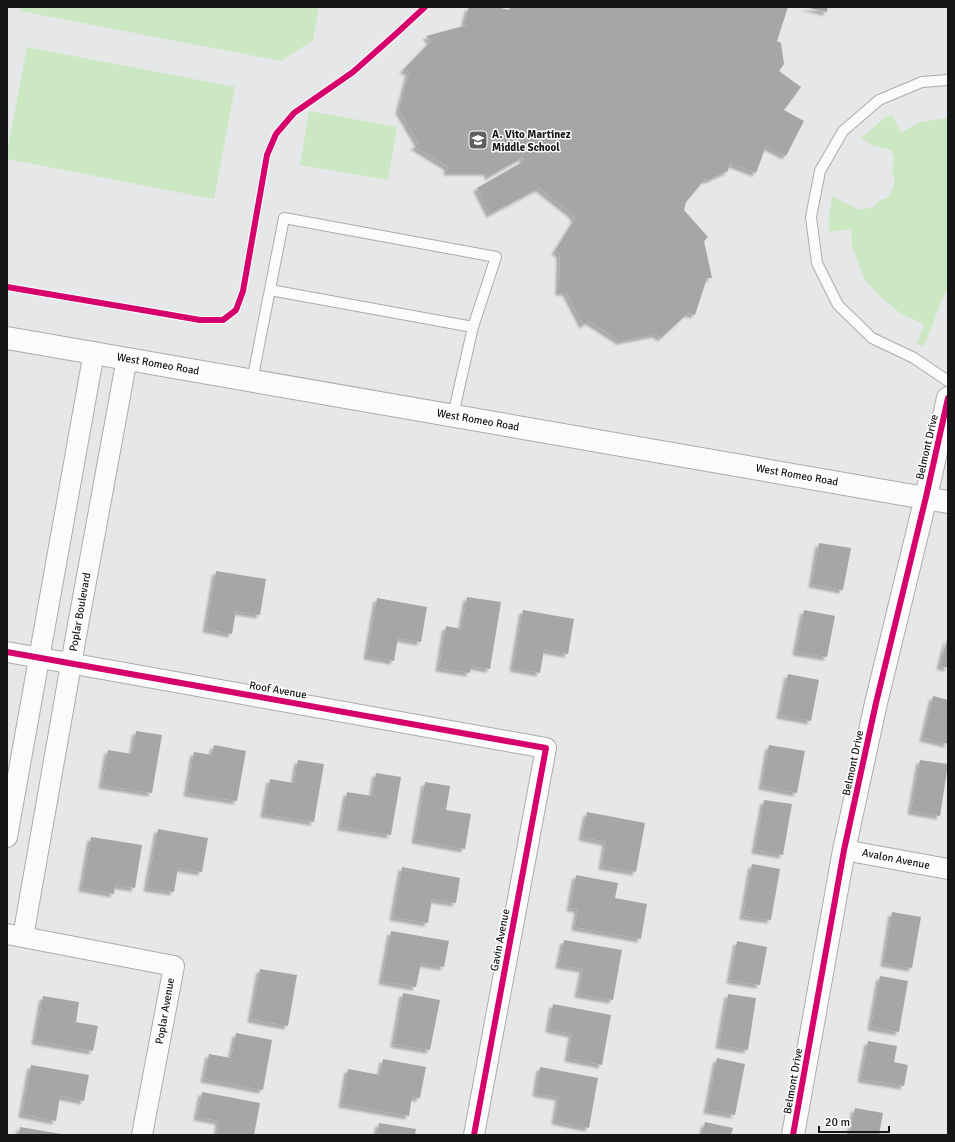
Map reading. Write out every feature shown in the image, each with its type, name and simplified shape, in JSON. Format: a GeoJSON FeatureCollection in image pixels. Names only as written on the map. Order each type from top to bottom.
{"type":"FeatureCollection","features":[{"type":"Feature","properties":{"kind":"main road","name":"West Romeo Road"},"geometry":{"type":"LineString","coordinates":[[7,338],[948,502]]}},
{"type":"Feature","properties":{"kind":"main road","name":"Belmont Drive"},"geometry":{"type":"LineString","coordinates":[[793,1135],[844,850],[876,703],[926,498],[948,398]]}},
{"type":"Feature","properties":{"kind":"street"},"geometry":{"type":"LineString","coordinates":[[7,837],[94,352]]}},
{"type":"Feature","properties":{"kind":"street","name":"Poplar Boulevard"},"geometry":{"type":"LineString","coordinates":[[15,935],[71,662],[127,358]]}},
{"type":"Feature","properties":{"kind":"street","name":"Roof Avenue"},"geometry":{"type":"LineString","coordinates":[[7,652],[71,662],[546,748]]}},
{"type":"Feature","properties":{"kind":"street","name":"Gavin Avenue"},"geometry":{"type":"LineString","coordinates":[[474,1135],[546,748]]}},
{"type":"Feature","properties":{"kind":"street","name":"Avalon Avenue"},"geometry":{"type":"LineString","coordinates":[[844,850],[948,869]]}},
{"type":"Feature","properties":{"kind":"street","name":"Poplar Avenue"},"geometry":{"type":"LineString","coordinates":[[15,935],[174,966],[142,1135]]}},
{"type":"Feature","properties":{"kind":"lane"},"geometry":{"type":"LineString","coordinates":[[948,80],[922,82],[879,100],[843,131],[820,171],[811,217],[817,263],[838,305],[872,338],[914,358],[948,381]]}},
{"type":"Feature","properties":{"kind":"lane"},"geometry":{"type":"LineString","coordinates":[[252,381],[284,218],[292,219],[496,257],[473,327],[453,415]]}},
{"type":"Feature","properties":{"kind":"lane"},"geometry":{"type":"LineString","coordinates":[[270,290],[473,327]]}},
{"type":"Feature","properties":{"kind":"green space"},"geometry":{"type":"Polygon","coordinates":[[[20,7],[319,7],[313,40],[281,61],[20,11],[20,7]]]}},
{"type":"Feature","properties":{"kind":"green space"},"geometry":{"type":"Polygon","coordinates":[[[27,47],[235,87],[214,199],[7,159],[27,47]]]}},
{"type":"Feature","properties":{"kind":"green space"},"geometry":{"type":"Polygon","coordinates":[[[309,111],[397,127],[388,180],[300,165],[309,111]]]}},
{"type":"Feature","properties":{"kind":"green space"},"geometry":{"type":"Polygon","coordinates":[[[892,115],[901,132],[921,122],[948,118],[948,287],[924,346],[917,344],[924,324],[901,314],[879,295],[865,280],[852,246],[851,229],[829,232],[829,216],[832,196],[859,210],[874,207],[880,200],[887,198],[893,189],[895,178],[892,172],[894,158],[891,150],[873,146],[861,138],[886,117],[892,115]]]}},
{"type":"Feature","properties":{"kind":"building"},"geometry":{"type":"Polygon","coordinates":[[[469,7],[497,7],[509,10],[510,7],[788,7],[777,41],[781,43],[784,64],[779,71],[801,87],[784,110],[804,121],[786,156],[766,146],[756,173],[730,163],[728,171],[708,180],[705,179],[686,202],[684,210],[708,237],[704,241],[712,278],[707,278],[695,315],[688,313],[661,338],[656,334],[620,341],[589,321],[583,325],[566,292],[559,292],[560,254],[555,251],[575,219],[572,214],[539,188],[490,214],[477,188],[524,161],[523,157],[488,177],[488,172],[447,172],[448,167],[414,146],[419,144],[399,110],[409,72],[403,70],[431,41],[426,36],[467,25],[465,21],[469,7]]]}},
{"type":"Feature","properties":{"kind":"building"},"geometry":{"type":"Polygon","coordinates":[[[804,7],[828,7],[827,12],[804,7]]]}},
{"type":"Feature","properties":{"kind":"building"},"geometry":{"type":"Polygon","coordinates":[[[819,543],[851,548],[843,590],[812,584],[819,543]]]}},
{"type":"Feature","properties":{"kind":"building"},"geometry":{"type":"Polygon","coordinates":[[[216,571],[266,579],[260,615],[236,611],[232,634],[206,629],[216,571]]]}},
{"type":"Feature","properties":{"kind":"building"},"geometry":{"type":"Polygon","coordinates":[[[467,597],[501,602],[490,669],[471,666],[470,673],[439,668],[446,626],[461,629],[467,597]]]}},
{"type":"Feature","properties":{"kind":"building"},"geometry":{"type":"Polygon","coordinates":[[[377,598],[427,607],[421,642],[398,638],[394,661],[367,656],[377,598]]]}},
{"type":"Feature","properties":{"kind":"building"},"geometry":{"type":"Polygon","coordinates":[[[523,610],[574,619],[568,654],[544,650],[540,673],[513,668],[523,610]]]}},
{"type":"Feature","properties":{"kind":"building"},"geometry":{"type":"Polygon","coordinates":[[[804,610],[835,616],[827,657],[796,652],[804,610]]]}},
{"type":"Feature","properties":{"kind":"building"},"geometry":{"type":"Polygon","coordinates":[[[948,639],[948,668],[940,666],[948,639]]]}},
{"type":"Feature","properties":{"kind":"building"},"geometry":{"type":"Polygon","coordinates":[[[788,674],[819,680],[811,721],[780,715],[788,674]]]}},
{"type":"Feature","properties":{"kind":"building"},"geometry":{"type":"Polygon","coordinates":[[[933,696],[948,700],[948,744],[923,738],[933,696]]]}},
{"type":"Feature","properties":{"kind":"building"},"geometry":{"type":"Polygon","coordinates":[[[136,731],[162,735],[152,793],[102,785],[108,750],[132,754],[136,731]]]}},
{"type":"Feature","properties":{"kind":"building"},"geometry":{"type":"Polygon","coordinates":[[[214,745],[246,751],[237,801],[187,793],[194,752],[212,755],[214,745]]]}},
{"type":"Feature","properties":{"kind":"building"},"geometry":{"type":"Polygon","coordinates":[[[769,745],[805,751],[797,793],[762,786],[769,745]]]}},
{"type":"Feature","properties":{"kind":"building"},"geometry":{"type":"Polygon","coordinates":[[[298,760],[324,764],[314,822],[264,814],[270,779],[294,783],[298,760]]]}},
{"type":"Feature","properties":{"kind":"building"},"geometry":{"type":"Polygon","coordinates":[[[920,760],[948,764],[940,816],[911,811],[920,760]]]}},
{"type":"Feature","properties":{"kind":"building"},"geometry":{"type":"Polygon","coordinates":[[[376,773],[401,777],[391,835],[341,827],[347,792],[372,796],[376,773]]]}},
{"type":"Feature","properties":{"kind":"building"},"geometry":{"type":"Polygon","coordinates":[[[425,782],[450,786],[446,810],[471,814],[465,849],[415,840],[425,782]]]}},
{"type":"Feature","properties":{"kind":"building"},"geometry":{"type":"Polygon","coordinates":[[[764,800],[792,804],[783,855],[755,850],[764,800]]]}},
{"type":"Feature","properties":{"kind":"building"},"geometry":{"type":"Polygon","coordinates":[[[587,812],[645,823],[636,872],[602,866],[606,842],[582,837],[587,812]]]}},
{"type":"Feature","properties":{"kind":"building"},"geometry":{"type":"Polygon","coordinates":[[[158,829],[208,838],[202,872],[178,868],[174,892],[147,888],[158,829]]]}},
{"type":"Feature","properties":{"kind":"building"},"geometry":{"type":"Polygon","coordinates":[[[91,837],[142,845],[135,888],[115,885],[114,894],[82,888],[91,837]]]}},
{"type":"Feature","properties":{"kind":"building"},"geometry":{"type":"Polygon","coordinates":[[[752,864],[780,869],[771,920],[743,916],[752,864]]]}},
{"type":"Feature","properties":{"kind":"building"},"geometry":{"type":"Polygon","coordinates":[[[402,867],[460,878],[456,903],[432,899],[428,923],[393,917],[402,867]]]}},
{"type":"Feature","properties":{"kind":"building"},"geometry":{"type":"Polygon","coordinates":[[[576,875],[618,883],[615,898],[647,904],[641,939],[575,927],[578,909],[570,908],[576,875]]]}},
{"type":"Feature","properties":{"kind":"building"},"geometry":{"type":"Polygon","coordinates":[[[892,912],[921,917],[912,968],[884,963],[892,912]]]}},
{"type":"Feature","properties":{"kind":"building"},"geometry":{"type":"Polygon","coordinates":[[[391,931],[449,941],[444,967],[421,963],[416,987],[382,981],[391,931]]]}},
{"type":"Feature","properties":{"kind":"building"},"geometry":{"type":"Polygon","coordinates":[[[564,940],[622,950],[613,1000],[578,994],[583,969],[559,965],[564,940]]]}},
{"type":"Feature","properties":{"kind":"building"},"geometry":{"type":"Polygon","coordinates":[[[737,941],[767,947],[760,985],[730,980],[737,941]]]}},
{"type":"Feature","properties":{"kind":"building"},"geometry":{"type":"Polygon","coordinates":[[[260,969],[297,975],[288,1026],[251,1019],[260,969]]]}},
{"type":"Feature","properties":{"kind":"building"},"geometry":{"type":"Polygon","coordinates":[[[880,976],[908,981],[899,1032],[871,1027],[880,976]]]}},
{"type":"Feature","properties":{"kind":"building"},"geometry":{"type":"Polygon","coordinates":[[[403,993],[440,1000],[430,1050],[394,1044],[403,993]]]}},
{"type":"Feature","properties":{"kind":"building"},"geometry":{"type":"Polygon","coordinates":[[[728,994],[756,998],[748,1050],[719,1045],[728,994]]]}},
{"type":"Feature","properties":{"kind":"building"},"geometry":{"type":"Polygon","coordinates":[[[43,996],[79,1002],[76,1022],[98,1026],[93,1051],[35,1041],[43,996]]]}},
{"type":"Feature","properties":{"kind":"building"},"geometry":{"type":"Polygon","coordinates":[[[553,1004],[611,1015],[602,1065],[568,1058],[572,1034],[549,1029],[553,1004]]]}},
{"type":"Feature","properties":{"kind":"building"},"geometry":{"type":"Polygon","coordinates":[[[236,1033],[272,1040],[263,1090],[204,1079],[209,1054],[231,1058],[236,1033]]]}},
{"type":"Feature","properties":{"kind":"building"},"geometry":{"type":"Polygon","coordinates":[[[868,1041],[897,1046],[894,1062],[908,1065],[904,1086],[861,1079],[868,1041]]]}},
{"type":"Feature","properties":{"kind":"building"},"geometry":{"type":"Polygon","coordinates":[[[717,1058],[745,1064],[735,1115],[707,1110],[717,1058]]]}},
{"type":"Feature","properties":{"kind":"building"},"geometry":{"type":"Polygon","coordinates":[[[383,1059],[426,1067],[420,1098],[412,1097],[409,1116],[342,1104],[348,1069],[380,1075],[383,1059]]]}},
{"type":"Feature","properties":{"kind":"building"},"geometry":{"type":"Polygon","coordinates":[[[31,1065],[89,1075],[84,1101],[60,1096],[56,1121],[22,1114],[31,1065]]]}},
{"type":"Feature","properties":{"kind":"building"},"geometry":{"type":"Polygon","coordinates":[[[540,1067],[598,1078],[589,1128],[555,1121],[559,1097],[536,1093],[540,1067]]]}},
{"type":"Feature","properties":{"kind":"building"},"geometry":{"type":"Polygon","coordinates":[[[202,1092],[260,1103],[254,1135],[217,1135],[219,1121],[197,1117],[202,1092]]]}},
{"type":"Feature","properties":{"kind":"building"},"geometry":{"type":"Polygon","coordinates":[[[855,1108],[883,1113],[879,1135],[850,1135],[855,1108]]]}},
{"type":"Feature","properties":{"kind":"building"},"geometry":{"type":"Polygon","coordinates":[[[705,1122],[733,1128],[731,1135],[702,1135],[705,1122]]]}},
{"type":"Feature","properties":{"kind":"building"},"geometry":{"type":"Polygon","coordinates":[[[379,1123],[416,1129],[415,1135],[377,1135],[379,1123]]]}},
{"type":"Feature","properties":{"kind":"building"},"geometry":{"type":"Polygon","coordinates":[[[20,1127],[61,1134],[61,1135],[19,1135],[20,1127]]]}},
{"type":"Feature","properties":{"kind":"cycle path"},"geometry":{"type":"LineString","coordinates":[[7,287],[200,320],[223,320],[236,310],[243,291],[267,155],[276,134],[294,113],[353,72],[425,7]]}},
{"type":"Feature","properties":{"kind":"cycle path"},"geometry":{"type":"LineString","coordinates":[[793,1135],[844,850],[876,703],[926,497],[948,398]]}},
{"type":"Feature","properties":{"kind":"cycle path"},"geometry":{"type":"LineString","coordinates":[[7,652],[546,748],[474,1135]]}},
{"type":"Feature","properties":{"kind":"place","name":"A. Vito Martinez Middle School"},"geometry":{"type":"Point","coordinates":[478,140]}}]}
